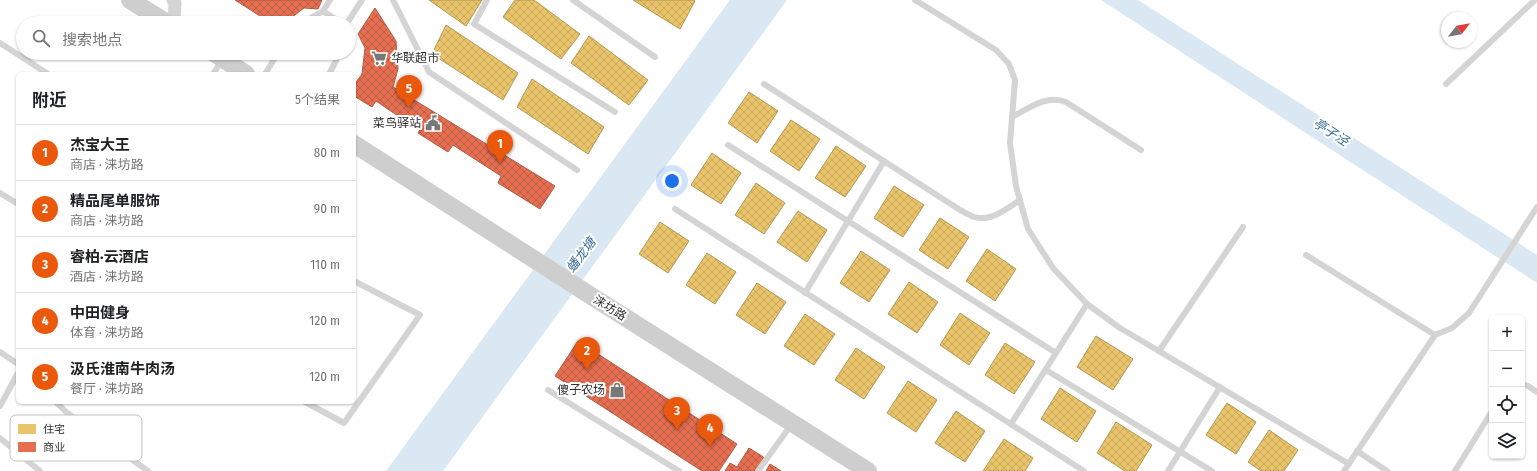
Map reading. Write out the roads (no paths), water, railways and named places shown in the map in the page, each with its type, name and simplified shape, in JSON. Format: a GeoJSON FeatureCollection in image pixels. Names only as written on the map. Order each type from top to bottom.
{"type":"FeatureCollection","features":[{"type":"Feature","properties":{"kind":"street"},"geometry":{"type":"LineString","coordinates":[[130,0],[156,16]]}},
{"type":"Feature","properties":{"kind":"street"},"geometry":{"type":"LineString","coordinates":[[173,0],[175,3],[174,16]]}},
{"type":"Feature","properties":{"kind":"street"},"geometry":{"type":"LineString","coordinates":[[224,60],[243,72]]}},
{"type":"Feature","properties":{"kind":"street","name":"涞坊路"},"geometry":{"type":"LineString","coordinates":[[356,145],[868,471]]}},
{"type":"Feature","properties":{"kind":"lane"},"geometry":{"type":"LineString","coordinates":[[313,16],[323,10],[330,0]]}},
{"type":"Feature","properties":{"kind":"lane"},"geometry":{"type":"LineString","coordinates":[[352,16],[362,0]]}},
{"type":"Feature","properties":{"kind":"lane"},"geometry":{"type":"LineString","coordinates":[[393,0],[429,72],[577,170]]}},
{"type":"Feature","properties":{"kind":"lane"},"geometry":{"type":"LineString","coordinates":[[487,0],[474,24],[615,112]]}},
{"type":"Feature","properties":{"kind":"lane"},"geometry":{"type":"LineString","coordinates":[[573,0],[655,57]]}},
{"type":"Feature","properties":{"kind":"lane"},"geometry":{"type":"LineString","coordinates":[[915,0],[996,50],[1009,64],[1015,80],[1010,143],[1016,186],[1028,229],[1053,268],[1087,304],[1120,328],[1349,464]]}},
{"type":"Feature","properties":{"kind":"lane"},"geometry":{"type":"LineString","coordinates":[[1446,84],[1534,0]]}},
{"type":"Feature","properties":{"kind":"lane"},"geometry":{"type":"LineString","coordinates":[[323,10],[331,16]]}},
{"type":"Feature","properties":{"kind":"lane"},"geometry":{"type":"LineString","coordinates":[[0,43],[16,53]]}},
{"type":"Feature","properties":{"kind":"lane"},"geometry":{"type":"LineString","coordinates":[[26,60],[45,72]]}},
{"type":"Feature","properties":{"kind":"lane"},"geometry":{"type":"LineString","coordinates":[[214,72],[217,60]]}},
{"type":"Feature","properties":{"kind":"lane"},"geometry":{"type":"LineString","coordinates":[[266,72],[274,60]]}},
{"type":"Feature","properties":{"kind":"lane"},"geometry":{"type":"LineString","coordinates":[[330,72],[336,60]]}},
{"type":"Feature","properties":{"kind":"lane"},"geometry":{"type":"LineString","coordinates":[[764,84],[960,210],[975,217],[991,217],[1005,211],[1020,200]]}},
{"type":"Feature","properties":{"kind":"lane"},"geometry":{"type":"LineString","coordinates":[[1012,117],[1045,100],[1059,99],[1142,150]]}},
{"type":"Feature","properties":{"kind":"lane"},"geometry":{"type":"LineString","coordinates":[[728,145],[1056,353]]}},
{"type":"Feature","properties":{"kind":"lane"},"geometry":{"type":"LineString","coordinates":[[805,293],[884,161]]}},
{"type":"Feature","properties":{"kind":"lane"},"geometry":{"type":"LineString","coordinates":[[0,193],[16,203]]}},
{"type":"Feature","properties":{"kind":"lane"},"geometry":{"type":"LineString","coordinates":[[1344,471],[1435,335],[1452,328],[1469,313],[1537,207]]}},
{"type":"Feature","properties":{"kind":"lane"},"geometry":{"type":"LineString","coordinates":[[675,210],[1084,471]]}},
{"type":"Feature","properties":{"kind":"lane"},"geometry":{"type":"LineString","coordinates":[[1159,351],[1243,227]]}},
{"type":"Feature","properties":{"kind":"lane"},"geometry":{"type":"LineString","coordinates":[[1306,255],[1435,335]]}},
{"type":"Feature","properties":{"kind":"lane"},"geometry":{"type":"LineString","coordinates":[[309,404],[344,423],[420,315],[356,282]]}},
{"type":"Feature","properties":{"kind":"lane"},"geometry":{"type":"LineString","coordinates":[[1011,424],[1087,304]]}},
{"type":"Feature","properties":{"kind":"lane"},"geometry":{"type":"LineString","coordinates":[[0,352],[16,363]]}},
{"type":"Feature","properties":{"kind":"lane"},"geometry":{"type":"LineString","coordinates":[[1046,370],[1212,471]]}},
{"type":"Feature","properties":{"kind":"lane"},"geometry":{"type":"LineString","coordinates":[[0,406],[16,377]]}},
{"type":"Feature","properties":{"kind":"lane"},"geometry":{"type":"LineString","coordinates":[[1525,385],[1537,392]]}},
{"type":"Feature","properties":{"kind":"lane"},"geometry":{"type":"LineString","coordinates":[[1168,471],[1220,387]]}},
{"type":"Feature","properties":{"kind":"lane"},"geometry":{"type":"LineString","coordinates":[[548,390],[679,471]]}},
{"type":"Feature","properties":{"kind":"lane"},"geometry":{"type":"LineString","coordinates":[[58,404],[70,415]]}},
{"type":"Feature","properties":{"kind":"lane"},"geometry":{"type":"LineString","coordinates":[[1455,471],[1489,416]]}},
{"type":"Feature","properties":{"kind":"lane"},"geometry":{"type":"LineString","coordinates":[[758,471],[792,424]]}},
{"type":"Feature","properties":{"kind":"lane"},"geometry":{"type":"LineString","coordinates":[[0,438],[10,446]]}},
{"type":"Feature","properties":{"kind":"lane"},"geometry":{"type":"LineString","coordinates":[[1357,451],[1387,471]]}},
{"type":"Feature","properties":{"kind":"lane"},"geometry":{"type":"LineString","coordinates":[[28,461],[40,471]]}},
{"type":"Feature","properties":{"kind":"lane"},"geometry":{"type":"LineString","coordinates":[[134,461],[148,471]]}},
{"type":"Feature","properties":{"kind":"water","name":"蟠龙塘"},"geometry":{"type":"Polygon","coordinates":[[[730,0],[787,0],[443,471],[386,471],[730,0]]]}},
{"type":"Feature","properties":{"kind":"water","name":"亭子泾"},"geometry":{"type":"Polygon","coordinates":[[[1101,0],[1138,0],[1537,255],[1537,283],[1101,0]]]}},
{"type":"Feature","properties":{"kind":"place","name":"华联超市"},"geometry":{"type":"Point","coordinates":[379,58]}},
{"type":"Feature","properties":{"kind":"place","name":"汲氏淮南牛肉汤"},"geometry":{"type":"Point","coordinates":[409,108]}},
{"type":"Feature","properties":{"kind":"place","name":"菜鸟驿站"},"geometry":{"type":"Point","coordinates":[433,123]}},
{"type":"Feature","properties":{"kind":"place","name":"杰宝大王"},"geometry":{"type":"Point","coordinates":[500,163]}},
{"type":"Feature","properties":{"kind":"place","name":"精品尾单服饰"},"geometry":{"type":"Point","coordinates":[587,370]}},
{"type":"Feature","properties":{"kind":"place","name":"傻子农场"},"geometry":{"type":"Point","coordinates":[617,390]}},
{"type":"Feature","properties":{"kind":"place","name":"睿柏·云酒店"},"geometry":{"type":"Point","coordinates":[677,430]}},
{"type":"Feature","properties":{"kind":"place","name":"中田健身"},"geometry":{"type":"Point","coordinates":[710,447]}}]}
